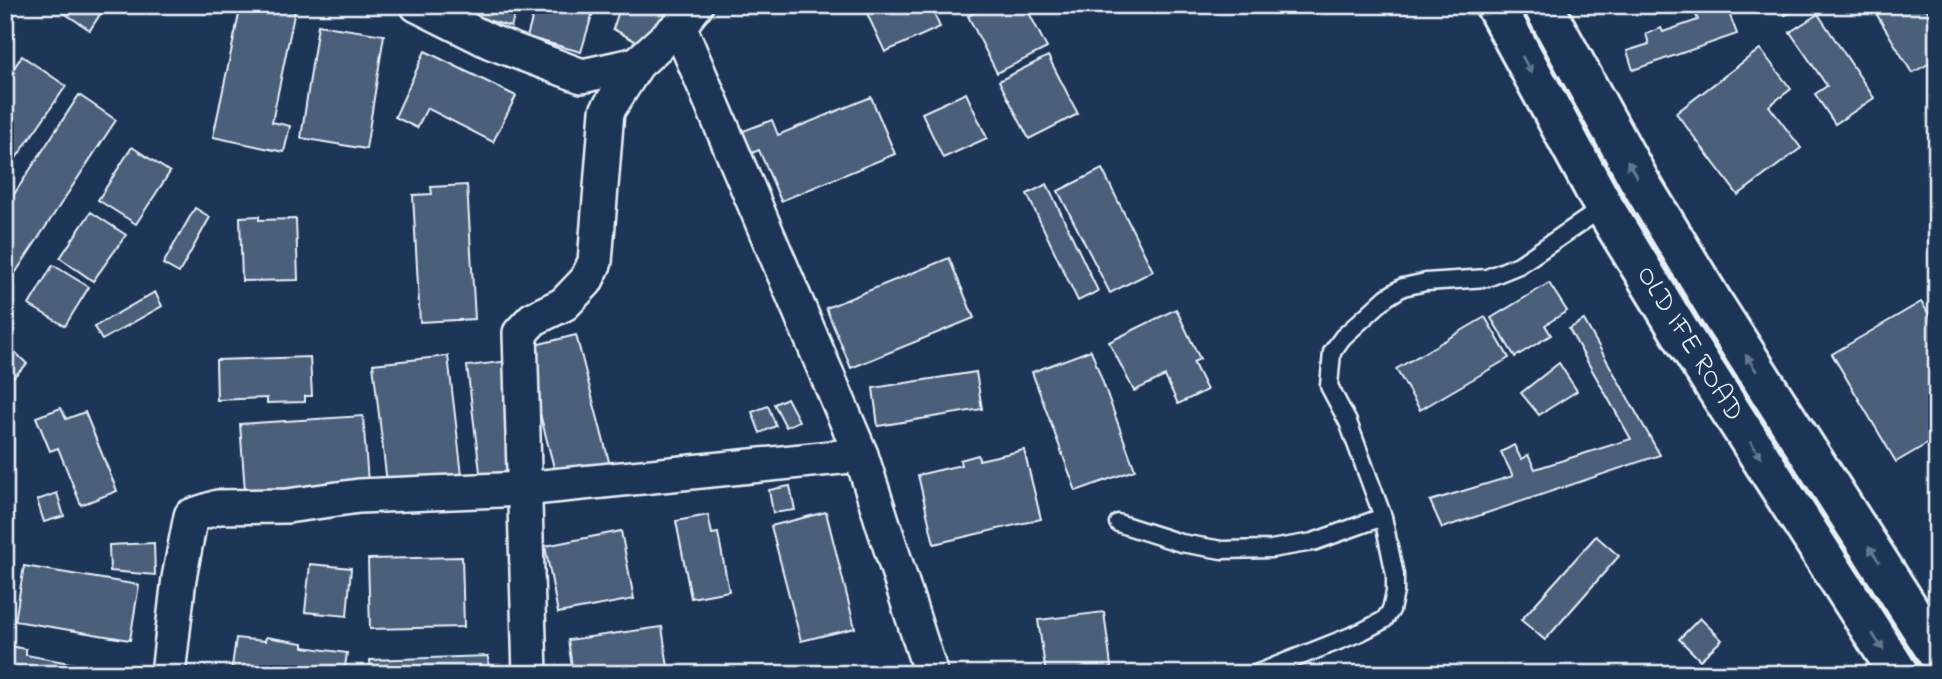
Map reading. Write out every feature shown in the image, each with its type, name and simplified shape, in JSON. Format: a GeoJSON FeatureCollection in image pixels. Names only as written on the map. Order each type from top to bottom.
{"type":"FeatureCollection","features":[{"type":"Feature","properties":{"kind":"main road","name":"OLD IFE ROAD"},"geometry":{"type":"LineString","coordinates":[[1495,5],[1604,207],[1680,332],[1899,674]]}},
{"type":"Feature","properties":{"kind":"main road","name":"OLD IFE ROAD"},"geometry":{"type":"LineString","coordinates":[[1543,5],[1640,182],[1708,295],[1937,653]]}},
{"type":"Feature","properties":{"kind":"street"},"geometry":{"type":"LineString","coordinates":[[417,5],[491,41],[582,75],[637,64]]}},
{"type":"Feature","properties":{"kind":"street"},"geometry":{"type":"LineString","coordinates":[[530,674],[520,333],[533,318],[564,303],[586,281],[595,262],[607,111],[637,64],[688,16],[861,455],[931,674]]}},
{"type":"Feature","properties":{"kind":"street"},"geometry":{"type":"LineString","coordinates":[[168,674],[179,578],[191,516],[218,507],[287,506],[359,496],[523,489],[861,455]]}},
{"type":"Feature","properties":{"kind":"lane"},"geometry":{"type":"LineString","coordinates":[[1258,673],[1362,632],[1384,620],[1391,610],[1395,575],[1382,517],[1348,422],[1329,386],[1332,352],[1343,337],[1387,297],[1403,287],[1426,282],[1487,278],[1519,265],[1604,207]]}},
{"type":"Feature","properties":{"kind":"lane"},"geometry":{"type":"LineString","coordinates":[[1118,523],[1181,543],[1222,550],[1270,549],[1313,542],[1382,517]]}},
{"type":"Feature","properties":{"kind":"building"},"geometry":{"type":"Polygon","coordinates":[[[52,5],[106,5],[90,30],[52,5]]]}},
{"type":"Feature","properties":{"kind":"building"},"geometry":{"type":"Polygon","coordinates":[[[241,5],[296,5],[272,122],[290,126],[284,152],[213,137],[241,5]]]}},
{"type":"Feature","properties":{"kind":"building"},"geometry":{"type":"Polygon","coordinates":[[[467,5],[518,5],[511,27],[464,13],[467,5]]]}},
{"type":"Feature","properties":{"kind":"building"},"geometry":{"type":"Polygon","coordinates":[[[536,5],[595,5],[581,52],[527,37],[536,5]]]}},
{"type":"Feature","properties":{"kind":"building"},"geometry":{"type":"Polygon","coordinates":[[[621,5],[671,5],[644,46],[613,29],[621,5]]]}},
{"type":"Feature","properties":{"kind":"building"},"geometry":{"type":"Polygon","coordinates":[[[863,5],[930,5],[940,27],[885,52],[863,5]]]}},
{"type":"Feature","properties":{"kind":"building"},"geometry":{"type":"Polygon","coordinates":[[[988,5],[1025,5],[1047,48],[997,73],[968,16],[988,5]]]}},
{"type":"Feature","properties":{"kind":"building"},"geometry":{"type":"Polygon","coordinates":[[[1692,5],[1726,5],[1737,34],[1633,70],[1627,51],[1649,44],[1646,34],[1661,28],[1663,32],[1698,20],[1692,5]]]}},
{"type":"Feature","properties":{"kind":"building"},"geometry":{"type":"Polygon","coordinates":[[[1781,5],[1810,5],[1785,15],[1781,5]]]}},
{"type":"Feature","properties":{"kind":"building"},"geometry":{"type":"Polygon","coordinates":[[[1871,5],[1924,5],[1937,26],[1937,59],[1912,73],[1871,5]]]}},
{"type":"Feature","properties":{"kind":"building"},"geometry":{"type":"Polygon","coordinates":[[[1818,14],[1874,98],[1835,124],[1815,94],[1827,86],[1790,32],[1818,14]]]}},
{"type":"Feature","properties":{"kind":"building"},"geometry":{"type":"Polygon","coordinates":[[[318,25],[384,35],[366,149],[301,138],[318,25]]]}},
{"type":"Feature","properties":{"kind":"building"},"geometry":{"type":"Polygon","coordinates":[[[1760,49],[1791,89],[1769,106],[1801,148],[1738,195],[1676,113],[1760,49]]]}},
{"type":"Feature","properties":{"kind":"building"},"geometry":{"type":"Polygon","coordinates":[[[425,51],[516,96],[493,142],[427,108],[417,128],[395,117],[425,51]]]}},
{"type":"Feature","properties":{"kind":"building"},"geometry":{"type":"Polygon","coordinates":[[[22,56],[66,86],[5,174],[5,81],[22,56]]]}},
{"type":"Feature","properties":{"kind":"building"},"geometry":{"type":"Polygon","coordinates":[[[1048,56],[1078,114],[1029,139],[999,81],[1048,56]]]}},
{"type":"Feature","properties":{"kind":"building"},"geometry":{"type":"Polygon","coordinates":[[[966,93],[987,138],[943,158],[922,113],[966,93]]]}},
{"type":"Feature","properties":{"kind":"building"},"geometry":{"type":"Polygon","coordinates":[[[79,95],[116,120],[8,284],[5,283],[5,208],[79,95]]]}},
{"type":"Feature","properties":{"kind":"building"},"geometry":{"type":"Polygon","coordinates":[[[871,97],[895,154],[781,201],[759,150],[747,155],[738,133],[772,120],[778,135],[871,97]]]}},
{"type":"Feature","properties":{"kind":"building"},"geometry":{"type":"Polygon","coordinates":[[[132,147],[170,172],[136,224],[98,200],[132,147]]]}},
{"type":"Feature","properties":{"kind":"building"},"geometry":{"type":"Polygon","coordinates":[[[1102,169],[1153,271],[1110,293],[1058,191],[1102,169]]]}},
{"type":"Feature","properties":{"kind":"building"},"geometry":{"type":"Polygon","coordinates":[[[1047,184],[1098,291],[1078,301],[1027,194],[1047,184]]]}},
{"type":"Feature","properties":{"kind":"building"},"geometry":{"type":"Polygon","coordinates":[[[467,185],[475,319],[420,322],[413,195],[432,194],[431,187],[467,185]]]}},
{"type":"Feature","properties":{"kind":"building"},"geometry":{"type":"Polygon","coordinates":[[[195,208],[210,217],[179,273],[163,264],[195,208]]]}},
{"type":"Feature","properties":{"kind":"building"},"geometry":{"type":"Polygon","coordinates":[[[91,212],[126,235],[93,281],[60,258],[91,212]]]}},
{"type":"Feature","properties":{"kind":"building"},"geometry":{"type":"Polygon","coordinates":[[[259,216],[259,220],[296,219],[298,280],[242,281],[240,217],[259,216]]]}},
{"type":"Feature","properties":{"kind":"building"},"geometry":{"type":"Polygon","coordinates":[[[949,258],[974,318],[851,368],[826,308],[949,258]]]}},
{"type":"Feature","properties":{"kind":"building"},"geometry":{"type":"Polygon","coordinates":[[[53,265],[89,287],[65,326],[29,305],[53,265]]]}},
{"type":"Feature","properties":{"kind":"building"},"geometry":{"type":"Polygon","coordinates":[[[1549,283],[1567,311],[1545,325],[1551,335],[1515,357],[1491,318],[1549,283]]]}},
{"type":"Feature","properties":{"kind":"building"},"geometry":{"type":"Polygon","coordinates":[[[155,292],[162,306],[102,340],[94,327],[155,292]]]}},
{"type":"Feature","properties":{"kind":"building"},"geometry":{"type":"Polygon","coordinates":[[[1921,302],[1937,326],[1937,438],[1896,462],[1832,354],[1921,302]]]}},
{"type":"Feature","properties":{"kind":"building"},"geometry":{"type":"Polygon","coordinates":[[[1176,309],[1200,359],[1193,362],[1207,390],[1178,404],[1165,376],[1134,391],[1109,342],[1176,309]]]}},
{"type":"Feature","properties":{"kind":"building"},"geometry":{"type":"Polygon","coordinates":[[[1485,317],[1509,358],[1420,410],[1396,369],[1485,317]]]}},
{"type":"Feature","properties":{"kind":"building"},"geometry":{"type":"Polygon","coordinates":[[[1584,320],[1660,455],[1442,528],[1430,501],[1513,476],[1501,452],[1514,445],[1521,459],[1528,455],[1535,469],[1631,439],[1569,329],[1584,320]]]}},
{"type":"Feature","properties":{"kind":"building"},"geometry":{"type":"Polygon","coordinates":[[[576,335],[612,473],[559,487],[523,348],[576,335]]]}},
{"type":"Feature","properties":{"kind":"building"},"geometry":{"type":"Polygon","coordinates":[[[5,342],[27,364],[5,385],[5,342]]]}},
{"type":"Feature","properties":{"kind":"building"},"geometry":{"type":"Polygon","coordinates":[[[1091,350],[1135,470],[1076,491],[1032,372],[1091,350]]]}},
{"type":"Feature","properties":{"kind":"building"},"geometry":{"type":"Polygon","coordinates":[[[448,356],[462,475],[387,483],[373,364],[448,356]]]}},
{"type":"Feature","properties":{"kind":"building"},"geometry":{"type":"Polygon","coordinates":[[[310,357],[312,396],[305,396],[305,402],[267,403],[267,398],[217,400],[216,360],[310,357]]]}},
{"type":"Feature","properties":{"kind":"building"},"geometry":{"type":"Polygon","coordinates":[[[509,361],[523,476],[481,480],[467,366],[509,361]]]}},
{"type":"Feature","properties":{"kind":"building"},"geometry":{"type":"Polygon","coordinates":[[[1559,363],[1577,391],[1539,415],[1521,393],[1559,363]]]}},
{"type":"Feature","properties":{"kind":"building"},"geometry":{"type":"Polygon","coordinates":[[[976,372],[982,409],[878,426],[873,388],[976,372]]]}},
{"type":"Feature","properties":{"kind":"building"},"geometry":{"type":"Polygon","coordinates":[[[787,398],[799,421],[786,427],[774,404],[787,398]]]}},
{"type":"Feature","properties":{"kind":"building"},"geometry":{"type":"Polygon","coordinates":[[[768,406],[776,426],[760,433],[752,412],[768,406]]]}},
{"type":"Feature","properties":{"kind":"building"},"geometry":{"type":"Polygon","coordinates":[[[61,408],[66,419],[85,412],[117,491],[81,505],[58,448],[50,451],[36,417],[61,408]]]}},
{"type":"Feature","properties":{"kind":"building"},"geometry":{"type":"Polygon","coordinates":[[[363,416],[368,483],[245,491],[240,424],[363,416]]]}},
{"type":"Feature","properties":{"kind":"building"},"geometry":{"type":"Polygon","coordinates":[[[1024,450],[1041,519],[934,544],[918,475],[961,465],[960,460],[978,455],[979,460],[1024,450]]]}},
{"type":"Feature","properties":{"kind":"building"},"geometry":{"type":"Polygon","coordinates":[[[790,486],[795,510],[773,513],[769,490],[790,486]]]}},
{"type":"Feature","properties":{"kind":"building"},"geometry":{"type":"Polygon","coordinates":[[[57,493],[64,516],[44,522],[37,500],[57,493]]]}},
{"type":"Feature","properties":{"kind":"building"},"geometry":{"type":"Polygon","coordinates":[[[826,512],[855,628],[801,641],[771,526],[826,512]]]}},
{"type":"Feature","properties":{"kind":"building"},"geometry":{"type":"Polygon","coordinates":[[[708,515],[712,534],[718,533],[729,591],[691,598],[676,521],[708,515]]]}},
{"type":"Feature","properties":{"kind":"building"},"geometry":{"type":"Polygon","coordinates":[[[621,531],[634,599],[558,613],[545,546],[621,531]]]}},
{"type":"Feature","properties":{"kind":"building"},"geometry":{"type":"Polygon","coordinates":[[[1596,536],[1619,556],[1545,640],[1521,620],[1596,536]]]}},
{"type":"Feature","properties":{"kind":"building"},"geometry":{"type":"Polygon","coordinates":[[[154,543],[155,575],[110,571],[109,545],[154,543]]]}},
{"type":"Feature","properties":{"kind":"building"},"geometry":{"type":"Polygon","coordinates":[[[462,557],[464,627],[370,629],[368,559],[462,557]]]}},
{"type":"Feature","properties":{"kind":"building"},"geometry":{"type":"Polygon","coordinates":[[[310,564],[351,568],[347,616],[305,612],[310,564]]]}},
{"type":"Feature","properties":{"kind":"building"},"geometry":{"type":"Polygon","coordinates":[[[24,566],[139,585],[130,640],[15,621],[24,566]]]}},
{"type":"Feature","properties":{"kind":"building"},"geometry":{"type":"Polygon","coordinates":[[[1104,612],[1112,674],[1046,674],[1038,620],[1104,612]]]}},
{"type":"Feature","properties":{"kind":"building"},"geometry":{"type":"Polygon","coordinates":[[[1700,618],[1722,640],[1700,660],[1679,639],[1700,618]]]}},
{"type":"Feature","properties":{"kind":"building"},"geometry":{"type":"Polygon","coordinates":[[[662,627],[669,674],[573,674],[568,640],[662,627]]]}},
{"type":"Feature","properties":{"kind":"building"},"geometry":{"type":"Polygon","coordinates":[[[266,637],[303,643],[303,647],[347,653],[344,674],[231,674],[236,638],[265,641],[266,637]]]}},
{"type":"Feature","properties":{"kind":"building"},"geometry":{"type":"Polygon","coordinates":[[[9,646],[26,649],[26,655],[118,672],[119,666],[137,669],[136,674],[5,674],[9,646]]]}},
{"type":"Feature","properties":{"kind":"building"},"geometry":{"type":"Polygon","coordinates":[[[488,656],[489,674],[371,674],[370,660],[488,656]]]}}]}
